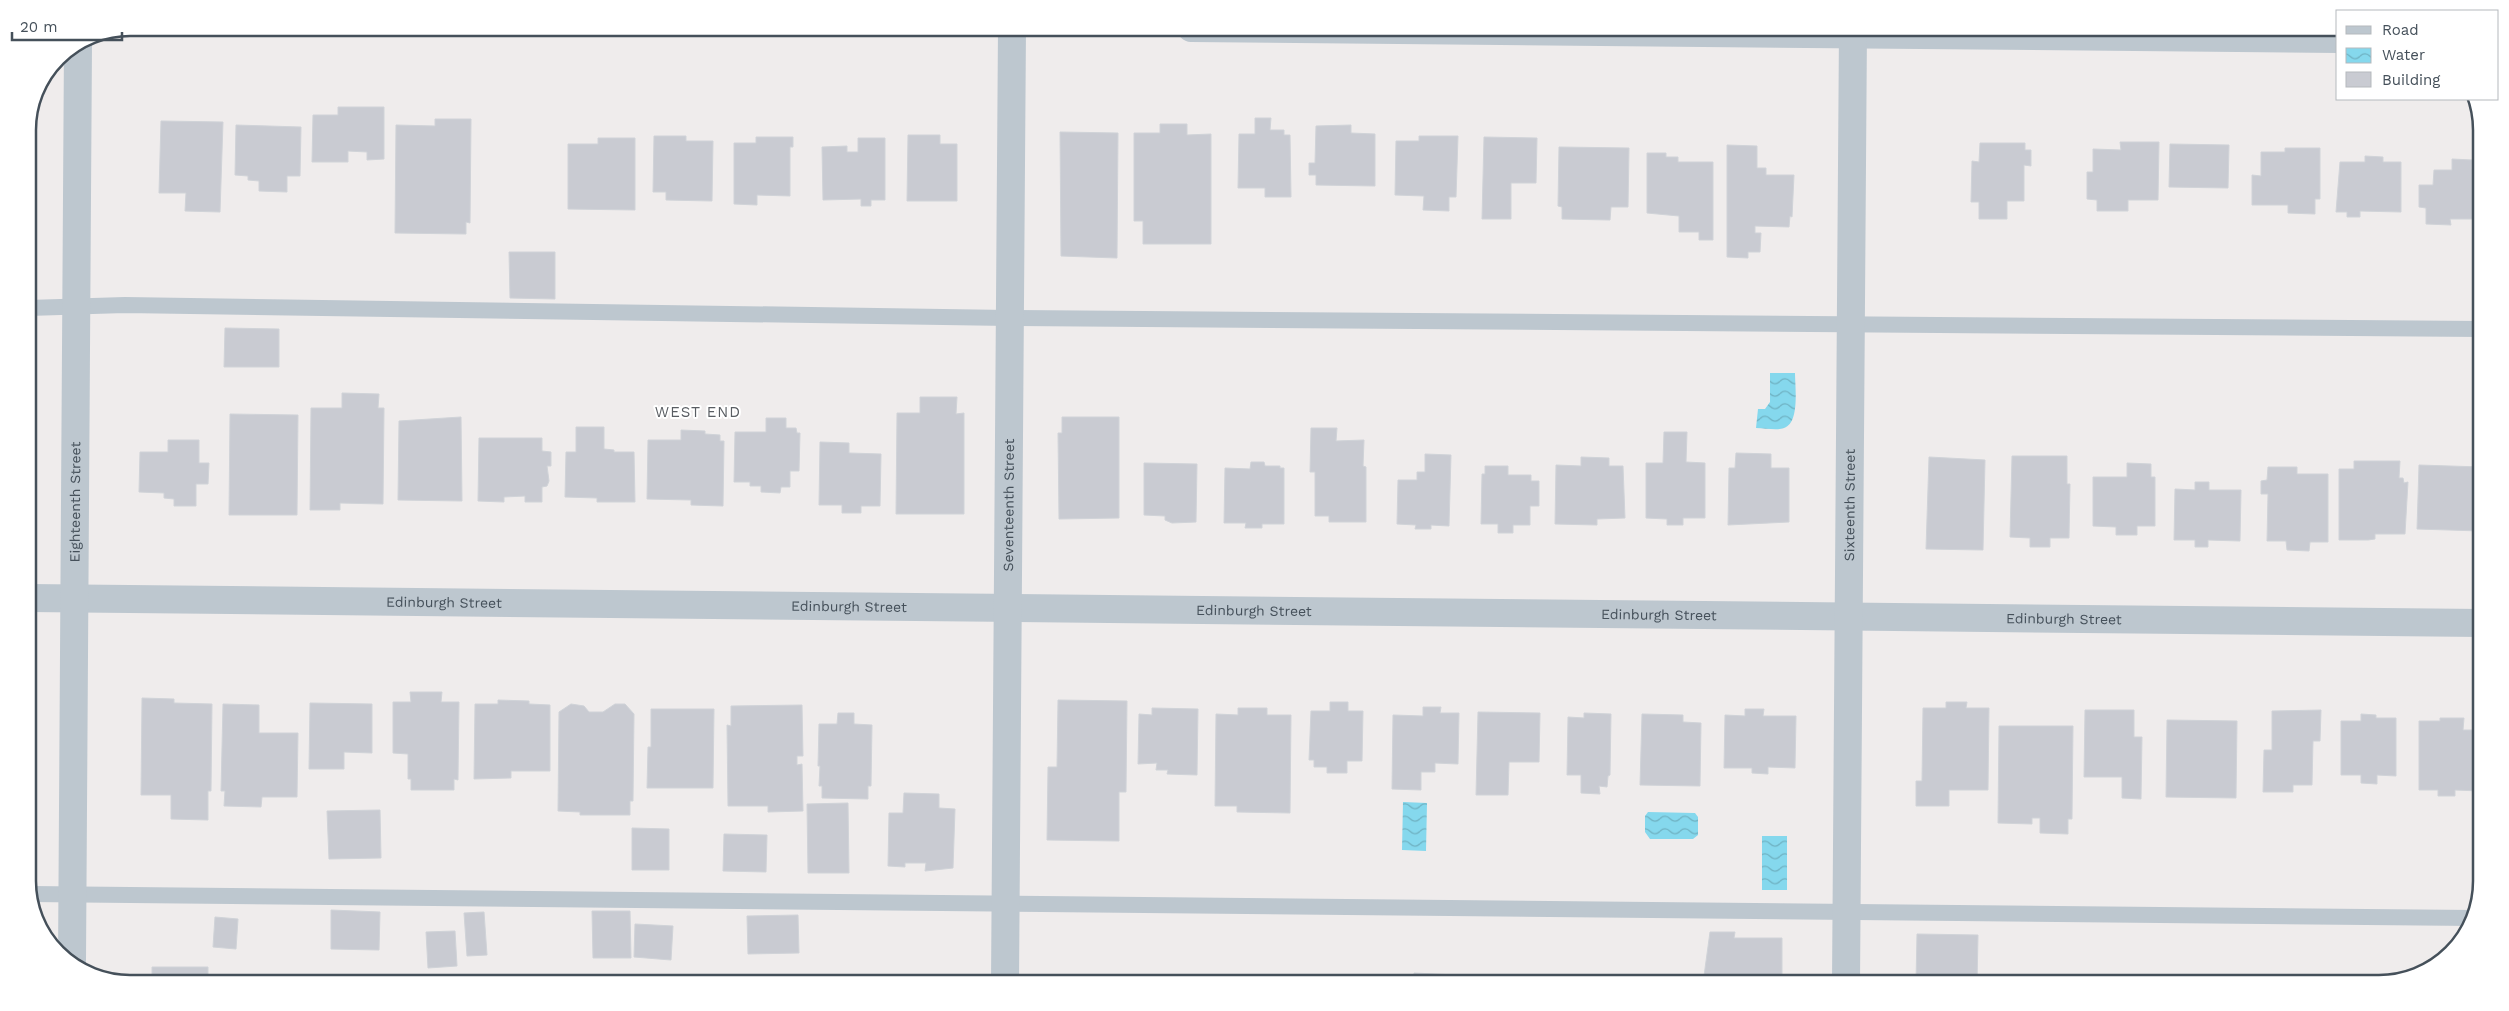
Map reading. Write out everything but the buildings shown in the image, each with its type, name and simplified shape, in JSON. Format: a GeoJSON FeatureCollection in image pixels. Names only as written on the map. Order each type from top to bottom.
{"type":"FeatureCollection","features":[{"type":"Feature","properties":{"kind":"street","name":"Seventeenth Street"},"geometry":{"type":"LineString","coordinates":[[1005,975],[1012,36]]}},
{"type":"Feature","properties":{"kind":"street","name":"Sixteenth Street"},"geometry":{"type":"LineString","coordinates":[[1846,975],[1853,36]]}},
{"type":"Feature","properties":{"kind":"street"},"geometry":{"type":"LineString","coordinates":[[2156,36],[2336,39]]}},
{"type":"Feature","properties":{"kind":"street","name":"Eighteenth Street"},"geometry":{"type":"LineString","coordinates":[[72,954],[78,52]]}},
{"type":"Feature","properties":{"kind":"street","name":"Edinburgh Street"},"geometry":{"type":"LineString","coordinates":[[36,598],[2473,623]]}},
{"type":"Feature","properties":{"kind":"lane"},"geometry":{"type":"LineString","coordinates":[[36,308],[125,306],[1009,318],[2473,329]]}},
{"type":"Feature","properties":{"kind":"lane"},"geometry":{"type":"LineString","coordinates":[[37,894],[2465,918]]}},
{"type":"Feature","properties":{"kind":"water"},"geometry":{"type":"Polygon","coordinates":[[[1770,373],[1795,373],[1795,412],[1789,425],[1781,429],[1756,428],[1758,409],[1765,409],[1770,402],[1770,373]]]}},
{"type":"Feature","properties":{"kind":"water"},"geometry":{"type":"Polygon","coordinates":[[[1403,802],[1427,803],[1426,851],[1402,850],[1403,802]]]}},
{"type":"Feature","properties":{"kind":"water"},"geometry":{"type":"Polygon","coordinates":[[[1648,812],[1695,813],[1698,817],[1698,835],[1693,839],[1650,839],[1645,832],[1645,816],[1648,812]]]}},
{"type":"Feature","properties":{"kind":"water"},"geometry":{"type":"Polygon","coordinates":[[[1762,836],[1787,836],[1787,890],[1762,890],[1762,836]]]}},
{"type":"Feature","properties":{"kind":"district","name":"WEST END"},"geometry":{"type":"Point","coordinates":[698,412]}}]}
